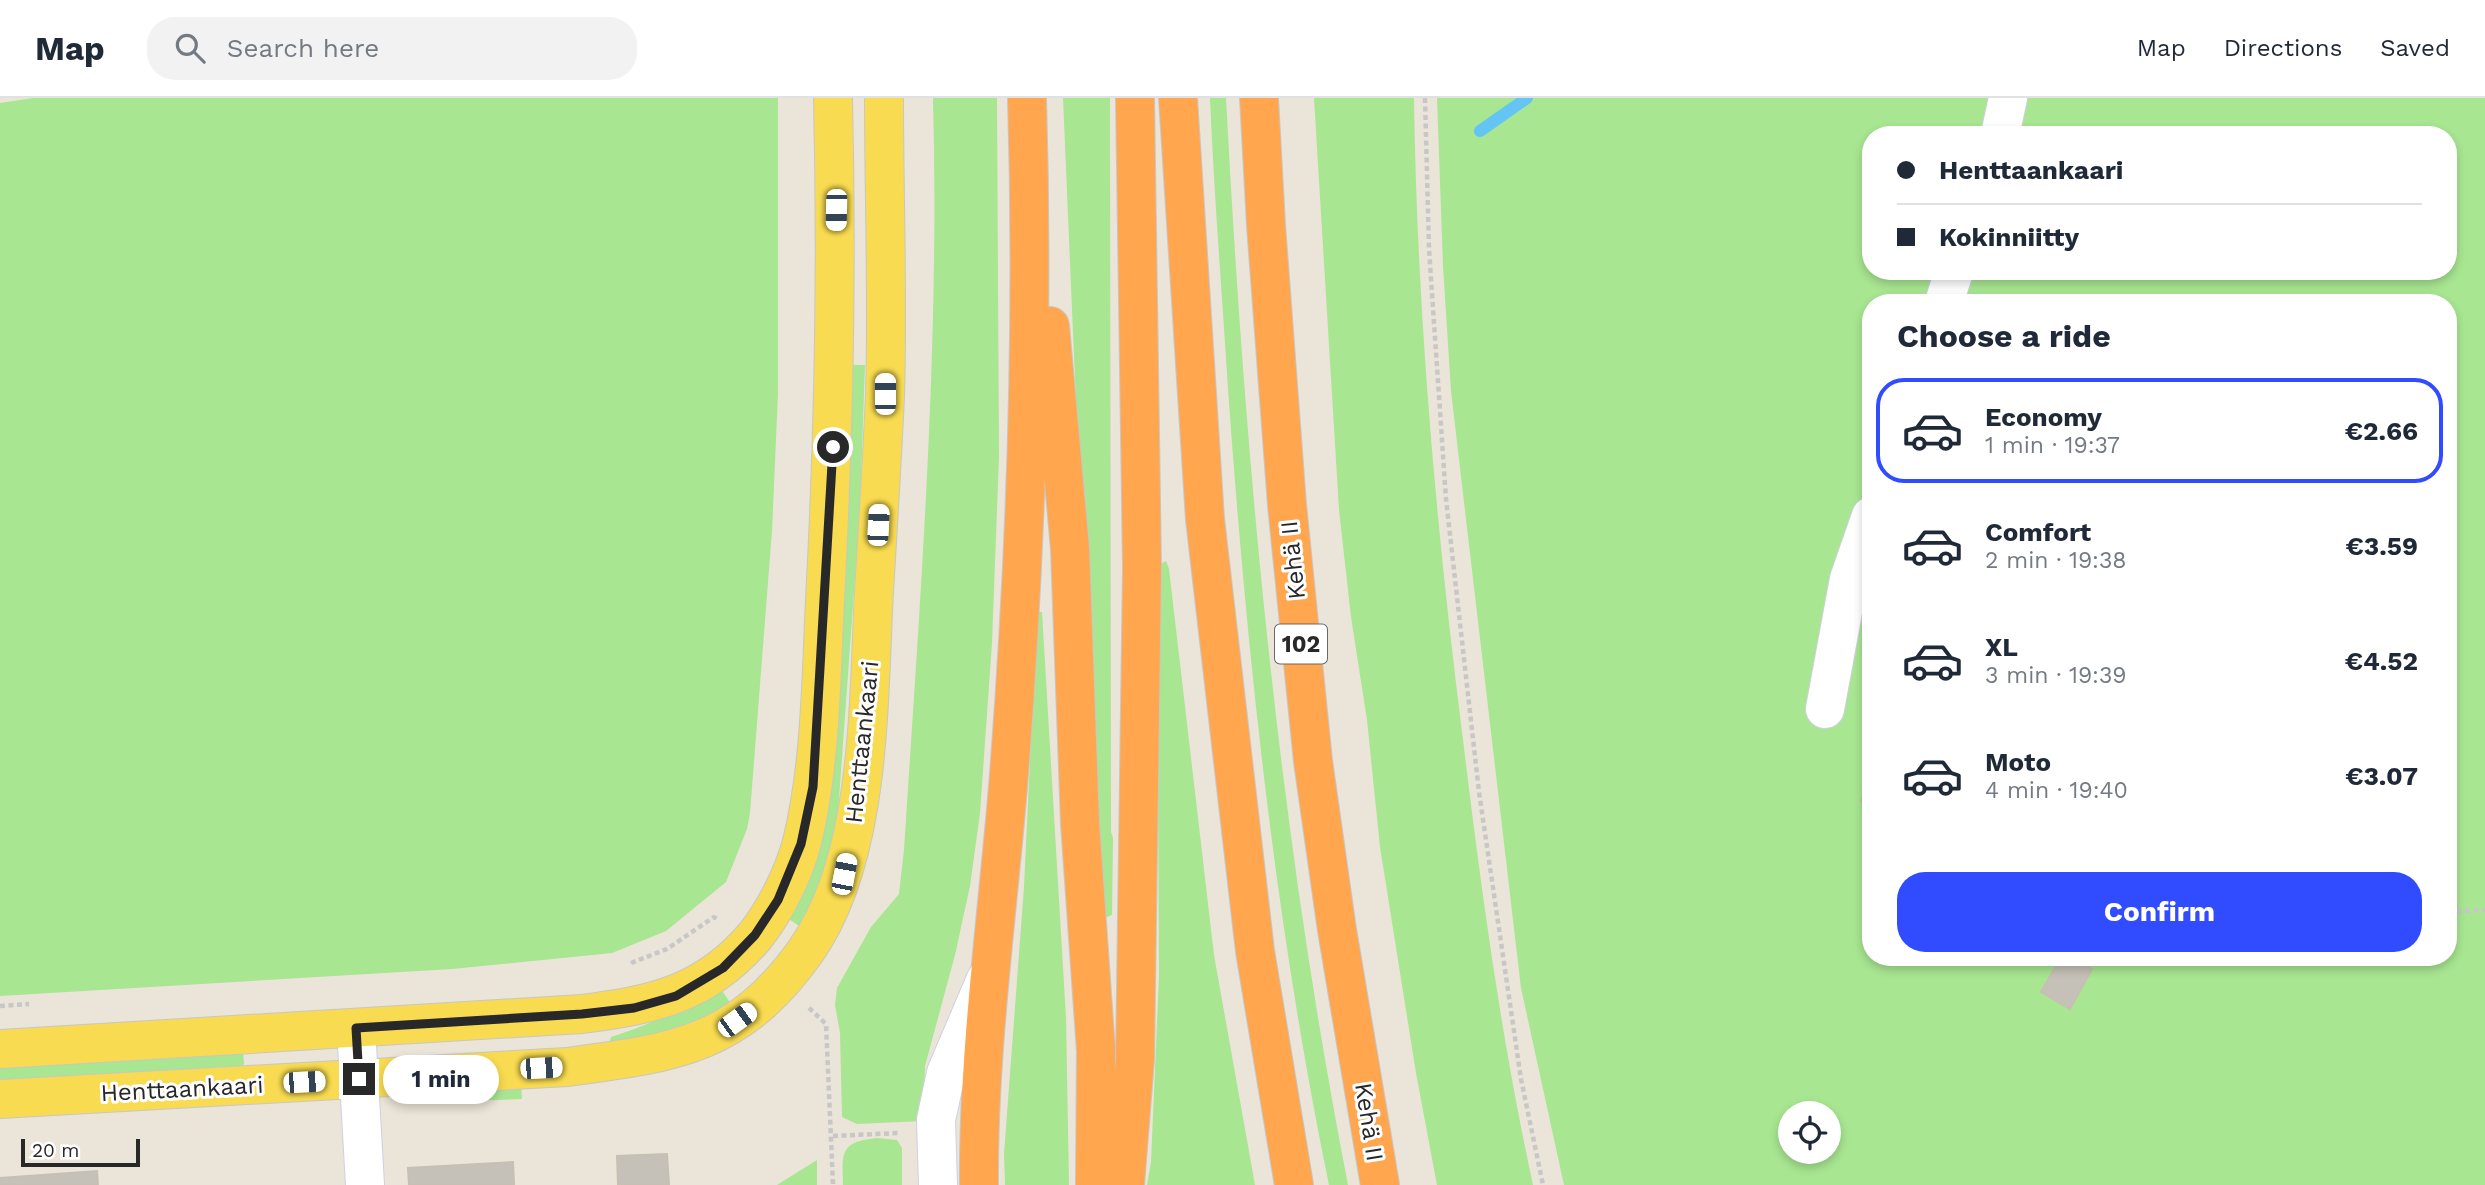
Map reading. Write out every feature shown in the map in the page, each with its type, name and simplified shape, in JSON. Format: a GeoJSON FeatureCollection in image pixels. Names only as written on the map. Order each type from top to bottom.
{"type":"FeatureCollection","features":[{"type":"Feature","properties":{"kind":"highway"},"geometry":{"type":"LineString","coordinates":[[979,1185],[983,1054],[993,964],[1020,608],[1028,442],[1030,178],[1027,98]]}},
{"type":"Feature","properties":{"kind":"highway"},"geometry":{"type":"LineString","coordinates":[[1125,1185],[1135,1059],[1142,568],[1135,98]]}},
{"type":"Feature","properties":{"kind":"highway"},"geometry":{"type":"LineString","coordinates":[[1178,98],[1205,519],[1255,951],[1294,1185]]}},
{"type":"Feature","properties":{"kind":"highway","name":"Kehä II"},"geometry":{"type":"LineString","coordinates":[[1259,98],[1287,505],[1312,761],[1380,1185]]}},
{"type":"Feature","properties":{"kind":"highway"},"geometry":{"type":"LineString","coordinates":[[1030,178],[1051,336],[1070,549],[1080,822],[1096,1051],[1095,1185]]}},
{"type":"Feature","properties":{"kind":"main road","name":"Henttaankaari"},"geometry":{"type":"LineString","coordinates":[[0,1049],[582,1014],[634,1008],[676,996],[723,968],[755,935],[778,900],[801,844],[813,787],[833,447],[836,210],[833,98]]}},
{"type":"Feature","properties":{"kind":"main road","name":"Henttaankaari"},"geometry":{"type":"LineString","coordinates":[[0,1100],[567,1067],[646,1057],[684,1048],[720,1033],[754,1008],[781,981],[821,927],[844,874],[860,796],[868,709],[885,394],[884,98]]}},
{"type":"Feature","properties":{"kind":"street"},"geometry":{"type":"LineString","coordinates":[[2002,126],[2008,98]]}},
{"type":"Feature","properties":{"kind":"street"},"geometry":{"type":"LineString","coordinates":[[1825,709],[1849,579],[1862,542]]}},
{"type":"Feature","properties":{"kind":"street"},"geometry":{"type":"LineString","coordinates":[[937,1185],[936,1120],[946,1073],[993,964]]}},
{"type":"Feature","properties":{"kind":"street"},"geometry":{"type":"LineString","coordinates":[[356,1028],[365,1185]]}},
{"type":"Feature","properties":{"kind":"path"},"geometry":{"type":"LineString","coordinates":[[1424,98],[1429,248],[1446,499],[1479,792],[1521,1079],[1543,1185]]}},
{"type":"Feature","properties":{"kind":"path"},"geometry":{"type":"LineString","coordinates":[[2457,912],[2485,910]]}},
{"type":"Feature","properties":{"kind":"path"},"geometry":{"type":"LineString","coordinates":[[625,965],[667,949],[714,917],[745,946]]}},
{"type":"Feature","properties":{"kind":"path"},"geometry":{"type":"LineString","coordinates":[[781,981],[826,1024],[833,1136],[833,1185]]}},
{"type":"Feature","properties":{"kind":"path"},"geometry":{"type":"LineString","coordinates":[[0,1006],[41,1003]]}},
{"type":"Feature","properties":{"kind":"path"},"geometry":{"type":"LineString","coordinates":[[833,1136],[908,1132]]}},
{"type":"Feature","properties":{"kind":"green space"},"geometry":{"type":"Polygon","coordinates":[[[33,98],[778,98],[778,393],[772,531],[750,813],[747,829],[726,882],[666,931],[612,953],[452,969],[0,996],[0,103],[33,98]]]}},
{"type":"Feature","properties":{"kind":"green space"},"geometry":{"type":"Polygon","coordinates":[[[933,98],[997,98],[999,456],[992,643],[980,813],[970,886],[955,955],[925,1066],[923,1121],[857,1124],[842,1117],[840,1033],[835,1005],[837,988],[871,927],[899,894],[904,850],[931,380],[934,286],[933,98]]]}},
{"type":"Feature","properties":{"kind":"green space"},"geometry":{"type":"Polygon","coordinates":[[[1063,98],[1110,98],[1113,838],[1112,915],[1107,917],[1102,911],[1063,98]]]}},
{"type":"Feature","properties":{"kind":"green space"},"geometry":{"type":"Polygon","coordinates":[[[1210,98],[1226,98],[1243,371],[1268,643],[1302,915],[1348,1185],[1329,1185],[1293,988],[1265,788],[1244,589],[1228,389],[1210,98]]]}},
{"type":"Feature","properties":{"kind":"green space"},"geometry":{"type":"Polygon","coordinates":[[[1314,98],[1414,98],[1419,259],[1444,580],[1493,963],[1533,1185],[1437,1185],[1380,847],[1367,720],[1351,617],[1339,510],[1314,98]]]}},
{"type":"Feature","properties":{"kind":"green space"},"geometry":{"type":"Polygon","coordinates":[[[1437,98],[2485,98],[2485,1185],[1564,1185],[1521,988],[1451,391],[1437,98]]]}},
{"type":"Feature","properties":{"kind":"green space"},"geometry":{"type":"Polygon","coordinates":[[[849,365],[865,365],[860,508],[838,813],[826,873],[802,928],[786,917],[849,365]]]}},
{"type":"Feature","properties":{"kind":"green space"},"geometry":{"type":"Polygon","coordinates":[[[1166,561],[1214,955],[1255,1185],[1147,1185],[1151,1162],[1159,976],[1157,566],[1166,561]]]}},
{"type":"Feature","properties":{"kind":"green space"},"geometry":{"type":"Polygon","coordinates":[[[1037,612],[1042,612],[1066,1018],[1069,1185],[1005,1185],[1004,1154],[1024,887],[1037,612]]]}},
{"type":"Feature","properties":{"kind":"green space"},"geometry":{"type":"Polygon","coordinates":[[[718,990],[723,992],[731,1004],[687,1028],[614,1045],[610,1041],[611,1037],[666,1016],[718,990]]]}},
{"type":"Feature","properties":{"kind":"green space"},"geometry":{"type":"Polygon","coordinates":[[[243,1050],[244,1064],[239,1069],[0,1082],[0,1061],[243,1050]]]}},
{"type":"Feature","properties":{"kind":"green space"},"geometry":{"type":"Polygon","coordinates":[[[521,1081],[522,1099],[413,1103],[413,1087],[521,1081]]]}},
{"type":"Feature","properties":{"kind":"green space"},"geometry":{"type":"Polygon","coordinates":[[[877,1138],[897,1140],[902,1148],[902,1185],[843,1185],[846,1151],[856,1142],[877,1138]]]}},
{"type":"Feature","properties":{"kind":"green space"},"geometry":{"type":"Polygon","coordinates":[[[817,1160],[817,1185],[777,1185],[817,1160]]]}},
{"type":"Feature","properties":{"kind":"building"},"geometry":{"type":"Polygon","coordinates":[[[2056,966],[2086,966],[2092,969],[2070,1009],[2041,992],[2056,966]]]}},
{"type":"Feature","properties":{"kind":"building"},"geometry":{"type":"Polygon","coordinates":[[[667,1154],[669,1185],[618,1185],[617,1156],[667,1154]]]}},
{"type":"Feature","properties":{"kind":"building"},"geometry":{"type":"Polygon","coordinates":[[[513,1162],[514,1185],[409,1185],[408,1168],[513,1162]]]}},
{"type":"Feature","properties":{"kind":"building"},"geometry":{"type":"Polygon","coordinates":[[[97,1171],[98,1185],[0,1185],[0,1178],[97,1171]]]}},
{"type":"Feature","properties":{"kind":"waterway"},"geometry":{"type":"LineString","coordinates":[[1480,131],[1527,98]]}},
{"type":"Feature","properties":{"kind":"route"},"geometry":{"type":"LineString","coordinates":[[359,1079],[356,1028],[582,1014],[634,1008],[676,996],[723,968],[755,935],[778,900],[801,844],[813,787],[833,447]]}}]}
